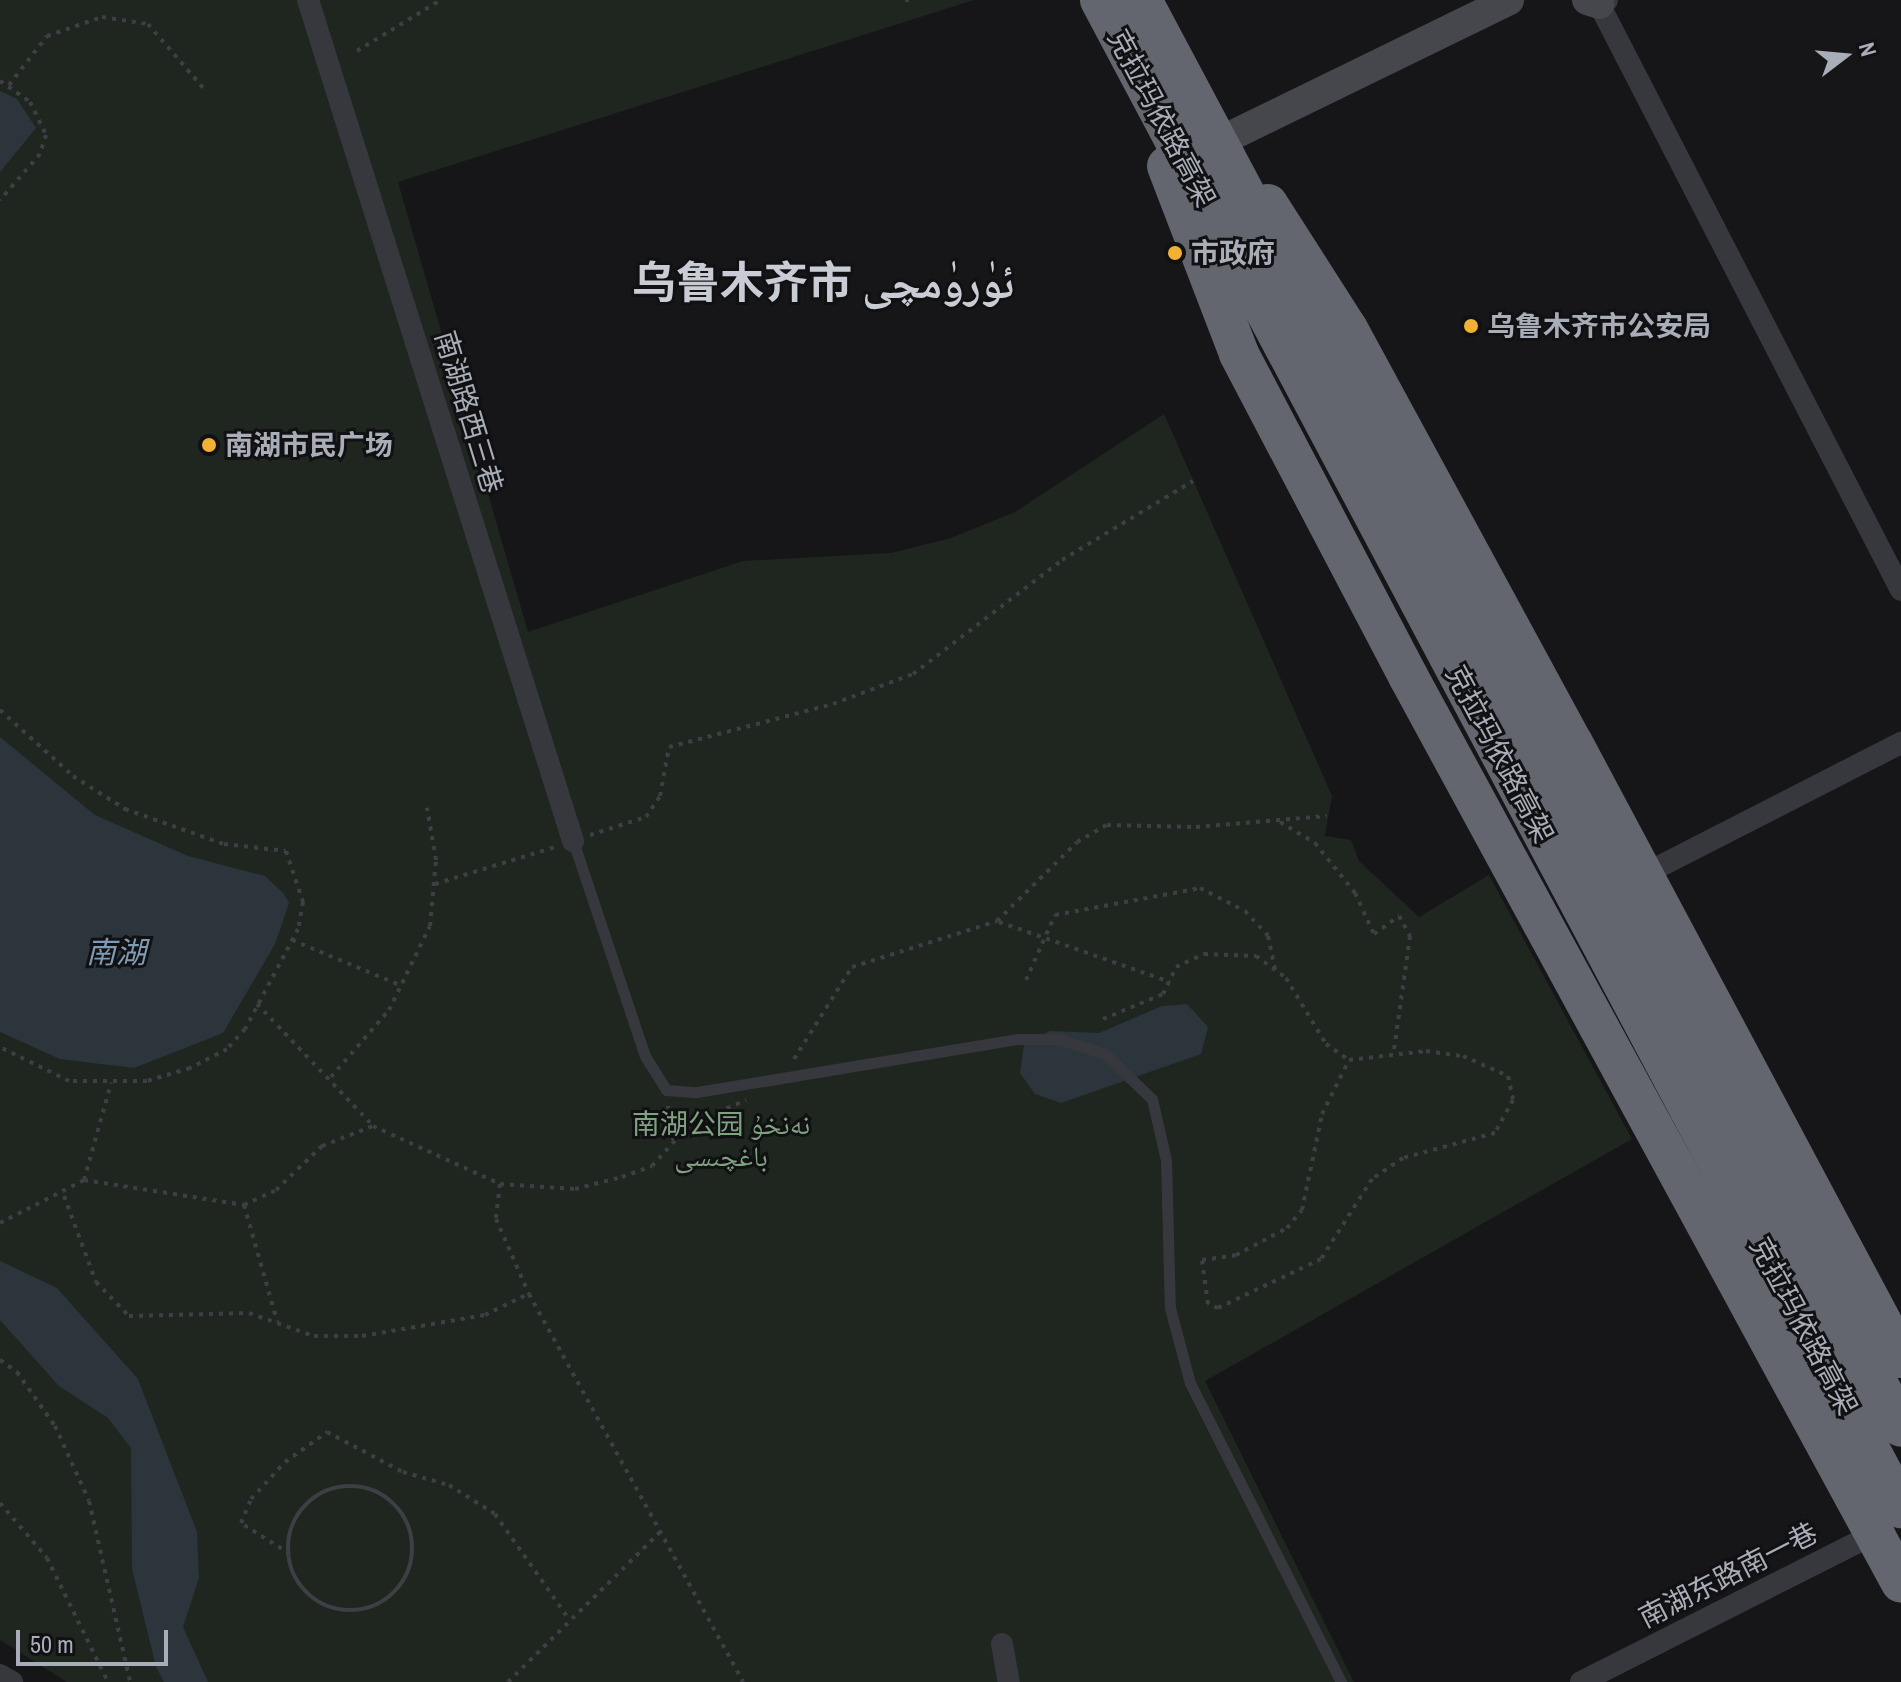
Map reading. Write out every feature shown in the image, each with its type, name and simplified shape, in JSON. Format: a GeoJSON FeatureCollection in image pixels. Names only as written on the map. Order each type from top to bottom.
{"type":"FeatureCollection","features":[{"type":"Feature","properties":{"kind":"highway","name":"克拉玛依路高架"},"geometry":{"type":"LineString","coordinates":[[1100,0],[1901,1508]]}},
{"type":"Feature","properties":{"kind":"highway","name":"克拉玛依路高架"},"geometry":{"type":"LineString","coordinates":[[1142,0],[1901,1427]]}},
{"type":"Feature","properties":{"kind":"highway"},"geometry":{"type":"LineString","coordinates":[[1227,139],[1348,329],[1901,1358]]}},
{"type":"Feature","properties":{"kind":"highway"},"geometry":{"type":"LineString","coordinates":[[1167,166],[1239,354],[1408,676],[1901,1583]]}},
{"type":"Feature","properties":{"kind":"street","name":"南湖路西三巷"},"geometry":{"type":"LineString","coordinates":[[308,0],[573,841]]}},
{"type":"Feature","properties":{"kind":"street"},"geometry":{"type":"LineString","coordinates":[[1167,166],[1509,0]]}},
{"type":"Feature","properties":{"kind":"street"},"geometry":{"type":"LineString","coordinates":[[1598,1],[1901,590]]}},
{"type":"Feature","properties":{"kind":"street"},"geometry":{"type":"LineString","coordinates":[[1607,894],[1901,743]]}},
{"type":"Feature","properties":{"kind":"street","name":"南湖东路南一巷"},"geometry":{"type":"LineString","coordinates":[[1581,1682],[1901,1521]]}},
{"type":"Feature","properties":{"kind":"street"},"geometry":{"type":"LineString","coordinates":[[1002,1644],[1009,1682]]}},
{"type":"Feature","properties":{"kind":"street"},"geometry":{"type":"LineString","coordinates":[[0,1675],[12,1682]]}},
{"type":"Feature","properties":{"kind":"lane"},"geometry":{"type":"LineString","coordinates":[[573,841],[645,1056],[666,1090],[781,1078],[1018,1039],[1059,1039],[1105,1054],[1152,1099],[1166,1160],[1170,1308],[1190,1383],[1341,1682]]}},
{"type":"Feature","properties":{"kind":"path"},"geometry":{"type":"LineString","coordinates":[[357,51],[441,0]]}},
{"type":"Feature","properties":{"kind":"path"},"geometry":{"type":"LineString","coordinates":[[9,85],[47,36],[102,17],[148,24],[205,90]]}},
{"type":"Feature","properties":{"kind":"path"},"geometry":{"type":"LineString","coordinates":[[0,81],[30,102],[46,135],[40,154],[0,200]]}},
{"type":"Feature","properties":{"kind":"path"},"geometry":{"type":"LineString","coordinates":[[435,884],[646,817],[660,796],[669,747],[833,704],[913,674],[1062,560],[1193,481]]}},
{"type":"Feature","properties":{"kind":"path"},"geometry":{"type":"LineString","coordinates":[[0,710],[73,776],[125,809],[224,844],[286,851],[302,882],[292,940],[257,1004],[227,1049],[190,1068],[111,1083],[69,1081],[0,1047]]}},
{"type":"Feature","properties":{"kind":"path"},"geometry":{"type":"LineString","coordinates":[[331,1077],[402,986],[430,926],[435,884],[427,808]]}},
{"type":"Feature","properties":{"kind":"path"},"geometry":{"type":"LineString","coordinates":[[257,1004],[331,1077],[373,1126],[500,1184],[575,1189],[652,1166],[690,1124],[781,1078],[852,967],[997,921],[1077,842],[1107,825],[1327,816]]}},
{"type":"Feature","properties":{"kind":"path"},"geometry":{"type":"LineString","coordinates":[[1278,820],[1315,843],[1355,893],[1374,934],[1399,916],[1410,936],[1394,1050]]}},
{"type":"Feature","properties":{"kind":"path"},"geometry":{"type":"LineString","coordinates":[[1026,980],[1055,915],[1200,888],[1245,911],[1268,936],[1275,970]]}},
{"type":"Feature","properties":{"kind":"path"},"geometry":{"type":"LineString","coordinates":[[997,921],[1170,982]]}},
{"type":"Feature","properties":{"kind":"path"},"geometry":{"type":"LineString","coordinates":[[292,940],[402,986]]}},
{"type":"Feature","properties":{"kind":"path"},"geometry":{"type":"LineString","coordinates":[[1103,1019],[1163,994],[1176,967],[1204,954],[1256,956],[1275,970],[1326,1044],[1349,1060],[1394,1050],[1463,1056],[1508,1076],[1513,1100],[1495,1133],[1403,1158],[1372,1179],[1321,1259],[1218,1308],[1208,1304],[1202,1260],[1236,1255],[1287,1228],[1302,1210],[1322,1114],[1349,1060]]}},
{"type":"Feature","properties":{"kind":"path"},"geometry":{"type":"LineString","coordinates":[[0,1223],[64,1196],[84,1180],[111,1083]]}},
{"type":"Feature","properties":{"kind":"path"},"geometry":{"type":"LineString","coordinates":[[666,1090],[674,1143]]}},
{"type":"Feature","properties":{"kind":"path"},"geometry":{"type":"LineString","coordinates":[[84,1180],[244,1205],[288,1181],[322,1146],[373,1126]]}},
{"type":"Feature","properties":{"kind":"path"},"geometry":{"type":"LineString","coordinates":[[500,1184],[496,1219],[529,1294],[743,1682]]}},
{"type":"Feature","properties":{"kind":"path"},"geometry":{"type":"LineString","coordinates":[[64,1196],[96,1282],[129,1316],[249,1313],[314,1336],[362,1336],[485,1315],[529,1294]]}},
{"type":"Feature","properties":{"kind":"path"},"geometry":{"type":"LineString","coordinates":[[244,1205],[277,1321]]}},
{"type":"Feature","properties":{"kind":"path"},"geometry":{"type":"LineString","coordinates":[[0,1360],[48,1415],[89,1501],[130,1682]]}},
{"type":"Feature","properties":{"kind":"path"},"geometry":{"type":"LineString","coordinates":[[290,1554],[296,1517],[334,1488],[382,1494],[411,1533],[404,1580],[366,1609],[319,1602],[301,1586],[290,1554],[241,1523],[251,1499],[285,1462],[327,1432],[403,1472],[449,1485],[495,1514],[568,1618]]}},
{"type":"Feature","properties":{"kind":"path"},"geometry":{"type":"LineString","coordinates":[[0,1503],[47,1558],[108,1682]]}},
{"type":"Feature","properties":{"kind":"path"},"geometry":{"type":"LineString","coordinates":[[508,1682],[568,1618],[660,1532]]}},
{"type":"Feature","properties":{"kind":"green space","name":"南湖公园 نەنخۇ باغچىسى"},"geometry":{"type":"Polygon","coordinates":[[[0,0],[974,0],[398,182],[528,632],[743,561],[891,553],[951,538],[1015,512],[1164,414],[1332,796],[1325,836],[1351,840],[1359,861],[1419,917],[1489,875],[1632,1139],[1205,1381],[1354,1682],[67,1682],[0,1640],[0,0]]]}},
{"type":"Feature","properties":{"kind":"water"},"geometry":{"type":"Polygon","coordinates":[[[0,91],[17,99],[36,128],[0,172],[0,91]]]}},
{"type":"Feature","properties":{"kind":"water","name":"南湖"},"geometry":{"type":"Polygon","coordinates":[[[0,737],[95,815],[188,856],[265,876],[284,894],[289,903],[275,944],[223,1033],[134,1068],[60,1059],[0,1032],[0,737]]]}},
{"type":"Feature","properties":{"kind":"water"},"geometry":{"type":"Polygon","coordinates":[[[1187,1004],[1208,1027],[1201,1054],[1061,1103],[1035,1094],[1020,1073],[1024,1044],[1050,1031],[1099,1033],[1162,1006],[1187,1004]]]}},
{"type":"Feature","properties":{"kind":"water"},"geometry":{"type":"Polygon","coordinates":[[[0,1261],[57,1288],[138,1379],[197,1532],[199,1578],[183,1627],[208,1682],[164,1682],[156,1667],[132,1569],[131,1448],[108,1418],[59,1386],[0,1320],[0,1261]]]}},
{"type":"Feature","properties":{"kind":"place","name":"市政府"},"geometry":{"type":"Point","coordinates":[1175,253]}},
{"type":"Feature","properties":{"kind":"place","name":"乌鲁木齐市公安局"},"geometry":{"type":"Point","coordinates":[1471,326]}},
{"type":"Feature","properties":{"kind":"place","name":"南湖市民广场"},"geometry":{"type":"Point","coordinates":[209,445]}},
{"type":"Feature","properties":{"kind":"district","name":"乌鲁木齐市 ئۈرۈمچى"},"geometry":{"type":"Point","coordinates":[823,282]}}]}
